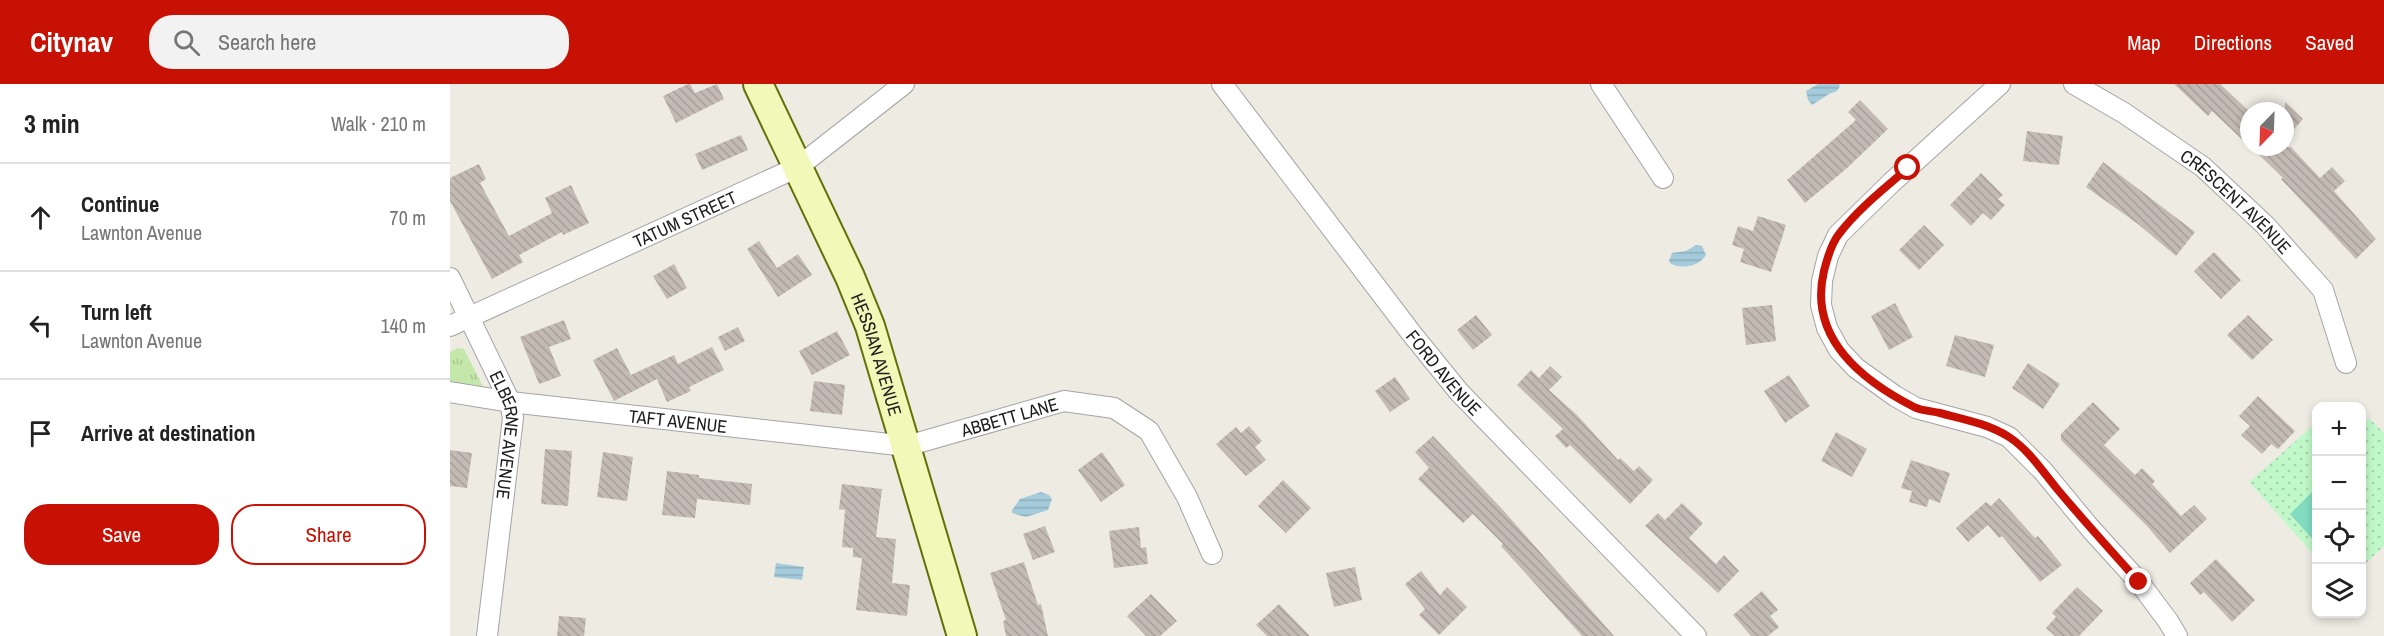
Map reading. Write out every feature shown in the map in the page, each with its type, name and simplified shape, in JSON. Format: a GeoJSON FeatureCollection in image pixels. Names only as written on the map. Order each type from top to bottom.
{"type":"FeatureCollection","features":[{"type":"Feature","properties":{"kind":"main road","name":"HESSIAN AVENUE"},"geometry":{"type":"LineString","coordinates":[[758,84],[870,326],[962,636]]}},
{"type":"Feature","properties":{"kind":"street","name":"TATUM STREET"},"geometry":{"type":"LineString","coordinates":[[450,326],[798,167],[904,84]]}},
{"type":"Feature","properties":{"kind":"street","name":"FORD AVENUE"},"geometry":{"type":"LineString","coordinates":[[1222,84],[1412,334],[1459,392],[1696,636]]}},
{"type":"Feature","properties":{"kind":"street"},"geometry":{"type":"LineString","coordinates":[[1601,84],[1663,178]]}},
{"type":"Feature","properties":{"kind":"street"},"geometry":{"type":"LineString","coordinates":[[2000,84],[1890,183],[1838,235],[1828,256],[1822,281],[1821,305],[1827,328],[1839,350],[1856,368],[1895,396],[1916,408],[1987,427],[2009,437],[2043,471],[2139,582],[2177,636]]}},
{"type":"Feature","properties":{"kind":"street","name":"CRESCENT AVENUE"},"geometry":{"type":"LineString","coordinates":[[2074,84],[2124,113],[2203,167],[2265,225],[2323,290],[2346,363]]}},
{"type":"Feature","properties":{"kind":"street","name":"ELBERNE AVENUE"},"geometry":{"type":"LineString","coordinates":[[450,278],[510,402],[513,418],[487,636]]}},
{"type":"Feature","properties":{"kind":"street","name":"TAFT AVENUE"},"geometry":{"type":"LineString","coordinates":[[450,392],[510,402],[907,446]]}},
{"type":"Feature","properties":{"kind":"street","name":"ABBETT LANE"},"geometry":{"type":"LineString","coordinates":[[907,446],[1064,401],[1114,408],[1149,431],[1187,497],[1212,554]]}},
{"type":"Feature","properties":{"kind":"green space"},"geometry":{"type":"Polygon","coordinates":[[[458,348],[464,349],[483,387],[480,391],[450,387],[450,352],[458,348]]]}},
{"type":"Feature","properties":{"kind":"green space"},"geometry":{"type":"Polygon","coordinates":[[[2370,419],[2384,433],[2384,546],[2366,563],[2366,456],[2366,421],[2370,419]]]}},
{"type":"Feature","properties":{"kind":"green space"},"geometry":{"type":"Polygon","coordinates":[[[2312,427],[2312,553],[2249,482],[2312,427]]]}},
{"type":"Feature","properties":{"kind":"green space"},"geometry":{"type":"Polygon","coordinates":[[[2312,492],[2312,539],[2290,514],[2312,492]]]}},
{"type":"Feature","properties":{"kind":"water"},"geometry":{"type":"Polygon","coordinates":[[[1818,84],[1839,84],[1840,86],[1837,91],[1812,105],[1806,91],[1818,84]]]}},
{"type":"Feature","properties":{"kind":"water"},"geometry":{"type":"Polygon","coordinates":[[[1696,245],[1702,246],[1706,255],[1703,259],[1685,267],[1671,264],[1669,261],[1672,253],[1686,251],[1696,245]]]}},
{"type":"Feature","properties":{"kind":"water"},"geometry":{"type":"Polygon","coordinates":[[[1041,492],[1052,499],[1048,510],[1026,517],[1012,513],[1020,499],[1041,492]]]}},
{"type":"Feature","properties":{"kind":"water"},"geometry":{"type":"Polygon","coordinates":[[[776,563],[804,567],[802,580],[774,577],[776,563]]]}},
{"type":"Feature","properties":{"kind":"building"},"geometry":{"type":"Polygon","coordinates":[[[688,84],[695,93],[717,84],[724,99],[676,123],[663,96],[688,84]]]}},
{"type":"Feature","properties":{"kind":"building"},"geometry":{"type":"Polygon","coordinates":[[[2174,84],[2220,84],[2240,103],[2240,137],[2212,111],[2208,116],[2174,84]]]}},
{"type":"Feature","properties":{"kind":"building"},"geometry":{"type":"Polygon","coordinates":[[[1860,100],[1888,129],[1846,169],[1805,203],[1787,180],[1856,120],[1848,112],[1860,100]]]}},
{"type":"Feature","properties":{"kind":"building"},"geometry":{"type":"Polygon","coordinates":[[[2294,110],[2303,119],[2294,129],[2294,110]]]}},
{"type":"Feature","properties":{"kind":"building"},"geometry":{"type":"Polygon","coordinates":[[[2027,131],[2063,136],[2059,165],[2023,161],[2027,131]]]}},
{"type":"Feature","properties":{"kind":"building"},"geometry":{"type":"Polygon","coordinates":[[[741,135],[748,150],[702,170],[695,154],[741,135]]]}},
{"type":"Feature","properties":{"kind":"building"},"geometry":{"type":"Polygon","coordinates":[[[2294,150],[2320,178],[2332,167],[2345,181],[2334,191],[2376,239],[2356,259],[2281,179],[2283,178],[2260,156],[2294,156],[2294,150]]]}},
{"type":"Feature","properties":{"kind":"building"},"geometry":{"type":"Polygon","coordinates":[[[2103,162],[2195,232],[2176,256],[2138,224],[2086,187],[2103,162]]]}},
{"type":"Feature","properties":{"kind":"building"},"geometry":{"type":"Polygon","coordinates":[[[479,164],[486,179],[480,183],[509,236],[552,213],[545,198],[571,185],[589,223],[563,235],[562,232],[519,255],[523,262],[492,279],[450,201],[450,178],[479,164]]]}},
{"type":"Feature","properties":{"kind":"building"},"geometry":{"type":"Polygon","coordinates":[[[1981,173],[2003,195],[1998,199],[2005,205],[1991,220],[1983,213],[1971,226],[1950,205],[1981,173]]]}},
{"type":"Feature","properties":{"kind":"building"},"geometry":{"type":"Polygon","coordinates":[[[1758,216],[1786,225],[1771,272],[1740,262],[1744,249],[1732,245],[1738,226],[1753,231],[1758,216]]]}},
{"type":"Feature","properties":{"kind":"building"},"geometry":{"type":"Polygon","coordinates":[[[1924,225],[1944,245],[1919,270],[1899,250],[1924,225]]]}},
{"type":"Feature","properties":{"kind":"building"},"geometry":{"type":"Polygon","coordinates":[[[759,241],[777,268],[798,254],[812,275],[778,297],[747,249],[759,241]]]}},
{"type":"Feature","properties":{"kind":"building"},"geometry":{"type":"Polygon","coordinates":[[[2214,252],[2241,280],[2221,299],[2194,271],[2214,252]]]}},
{"type":"Feature","properties":{"kind":"building"},"geometry":{"type":"Polygon","coordinates":[[[674,264],[687,288],[667,299],[653,276],[674,264]]]}},
{"type":"Feature","properties":{"kind":"building"},"geometry":{"type":"Polygon","coordinates":[[[1895,303],[1913,337],[1889,350],[1871,316],[1895,303]]]}},
{"type":"Feature","properties":{"kind":"building"},"geometry":{"type":"Polygon","coordinates":[[[1772,305],[1776,341],[1746,345],[1742,308],[1772,305]]]}},
{"type":"Feature","properties":{"kind":"building"},"geometry":{"type":"Polygon","coordinates":[[[1476,315],[1492,335],[1473,350],[1457,330],[1476,315]]]}},
{"type":"Feature","properties":{"kind":"building"},"geometry":{"type":"Polygon","coordinates":[[[2248,315],[2273,340],[2252,360],[2227,335],[2248,315]]]}},
{"type":"Feature","properties":{"kind":"building"},"geometry":{"type":"Polygon","coordinates":[[[564,320],[571,339],[549,347],[561,376],[539,384],[520,337],[564,320]]]}},
{"type":"Feature","properties":{"kind":"building"},"geometry":{"type":"Polygon","coordinates":[[[738,327],[745,341],[725,351],[718,337],[738,327]]]}},
{"type":"Feature","properties":{"kind":"building"},"geometry":{"type":"Polygon","coordinates":[[[837,331],[850,355],[812,375],[799,351],[837,331]]]}},
{"type":"Feature","properties":{"kind":"building"},"geometry":{"type":"Polygon","coordinates":[[[1955,335],[1994,345],[1985,377],[1946,366],[1955,335]]]}},
{"type":"Feature","properties":{"kind":"building"},"geometry":{"type":"Polygon","coordinates":[[[712,347],[724,370],[689,387],[691,391],[667,402],[657,379],[614,401],[593,360],[617,348],[631,375],[674,355],[678,364],[712,347]]]}},
{"type":"Feature","properties":{"kind":"building"},"geometry":{"type":"Polygon","coordinates":[[[2028,363],[2060,384],[2043,409],[2012,388],[2028,363]]]}},
{"type":"Feature","properties":{"kind":"building"},"geometry":{"type":"Polygon","coordinates":[[[1550,366],[1562,377],[1549,390],[1578,416],[1618,460],[1620,458],[1634,471],[1639,466],[1653,480],[1630,504],[1570,445],[1566,448],[1555,436],[1563,429],[1517,385],[1531,370],[1539,378],[1550,366]]]}},
{"type":"Feature","properties":{"kind":"building"},"geometry":{"type":"Polygon","coordinates":[[[1789,375],[1810,406],[1785,423],[1764,391],[1789,375]]]}},
{"type":"Feature","properties":{"kind":"building"},"geometry":{"type":"Polygon","coordinates":[[[1395,377],[1410,399],[1390,412],[1375,391],[1395,377]]]}},
{"type":"Feature","properties":{"kind":"building"},"geometry":{"type":"Polygon","coordinates":[[[814,381],[845,385],[842,415],[810,411],[814,381]]]}},
{"type":"Feature","properties":{"kind":"building"},"geometry":{"type":"Polygon","coordinates":[[[2258,396],[2295,431],[2278,449],[2271,444],[2262,454],[2241,435],[2250,426],[2239,416],[2258,396]]]}},
{"type":"Feature","properties":{"kind":"building"},"geometry":{"type":"Polygon","coordinates":[[[2093,402],[2120,429],[2104,445],[2135,475],[2142,468],[2155,481],[2152,484],[2181,516],[2194,505],[2207,519],[2170,553],[2147,526],[2061,440],[2061,434],[2093,402]]]}},
{"type":"Feature","properties":{"kind":"building"},"geometry":{"type":"Polygon","coordinates":[[[1249,426],[1262,441],[1255,447],[1266,460],[1246,476],[1216,444],[1236,427],[1241,433],[1249,426]]]}},
{"type":"Feature","properties":{"kind":"building"},"geometry":{"type":"Polygon","coordinates":[[[1836,432],[1867,449],[1852,477],[1821,461],[1836,432]]]}},
{"type":"Feature","properties":{"kind":"building"},"geometry":{"type":"Polygon","coordinates":[[[1433,436],[1503,510],[1614,636],[1582,636],[1501,546],[1503,544],[1473,514],[1463,523],[1418,479],[1429,468],[1415,452],[1433,436]]]}},
{"type":"Feature","properties":{"kind":"building"},"geometry":{"type":"Polygon","coordinates":[[[545,449],[572,451],[568,506],[541,504],[545,449]]]}},
{"type":"Feature","properties":{"kind":"building"},"geometry":{"type":"Polygon","coordinates":[[[450,450],[472,453],[467,488],[450,486],[450,450]]]}},
{"type":"Feature","properties":{"kind":"building"},"geometry":{"type":"Polygon","coordinates":[[[603,452],[633,457],[627,501],[597,497],[603,452]]]}},
{"type":"Feature","properties":{"kind":"building"},"geometry":{"type":"Polygon","coordinates":[[[1102,452],[1125,485],[1101,502],[1078,470],[1102,452]]]}},
{"type":"Feature","properties":{"kind":"building"},"geometry":{"type":"Polygon","coordinates":[[[1911,460],[1950,473],[1940,503],[1929,499],[1927,507],[1909,502],[1912,491],[1901,488],[1911,460]]]}},
{"type":"Feature","properties":{"kind":"building"},"geometry":{"type":"Polygon","coordinates":[[[667,471],[699,475],[699,478],[752,484],[750,505],[697,499],[695,518],[662,515],[667,471]]]}},
{"type":"Feature","properties":{"kind":"building"},"geometry":{"type":"Polygon","coordinates":[[[1283,480],[1311,508],[1286,533],[1258,506],[1283,480]]]}},
{"type":"Feature","properties":{"kind":"building"},"geometry":{"type":"Polygon","coordinates":[[[842,484],[882,489],[876,537],[896,539],[892,583],[910,585],[907,616],[856,610],[862,558],[853,557],[853,548],[842,547],[845,510],[839,509],[842,484]]]}},
{"type":"Feature","properties":{"kind":"building"},"geometry":{"type":"Polygon","coordinates":[[[1999,498],[2035,538],[2038,536],[2062,565],[2040,582],[2002,536],[1999,538],[1988,525],[1968,542],[1956,528],[1986,502],[1991,506],[1999,498]]]}},
{"type":"Feature","properties":{"kind":"building"},"geometry":{"type":"Polygon","coordinates":[[[1682,503],[1703,523],[1689,538],[1716,564],[1724,555],[1739,571],[1718,593],[1645,526],[1658,513],[1665,520],[1682,503]]]}},
{"type":"Feature","properties":{"kind":"building"},"geometry":{"type":"Polygon","coordinates":[[[1045,526],[1055,552],[1033,560],[1023,534],[1045,526]]]}},
{"type":"Feature","properties":{"kind":"building"},"geometry":{"type":"Polygon","coordinates":[[[1139,527],[1141,548],[1146,547],[1148,564],[1114,568],[1109,531],[1139,527]]]}},
{"type":"Feature","properties":{"kind":"building"},"geometry":{"type":"Polygon","coordinates":[[[2216,559],[2255,600],[2232,622],[2204,592],[2200,595],[2190,583],[2216,559]]]}},
{"type":"Feature","properties":{"kind":"building"},"geometry":{"type":"Polygon","coordinates":[[[1024,562],[1038,605],[1041,604],[1048,636],[1006,636],[1003,621],[1006,620],[990,573],[1024,562]]]}},
{"type":"Feature","properties":{"kind":"building"},"geometry":{"type":"Polygon","coordinates":[[[1355,567],[1362,600],[1334,607],[1326,573],[1355,567]]]}},
{"type":"Feature","properties":{"kind":"building"},"geometry":{"type":"Polygon","coordinates":[[[1421,571],[1440,595],[1447,587],[1467,607],[1439,635],[1419,615],[1425,609],[1405,584],[1421,571]]]}},
{"type":"Feature","properties":{"kind":"building"},"geometry":{"type":"Polygon","coordinates":[[[2077,587],[2103,611],[2079,636],[2055,636],[2046,628],[2056,617],[2052,613],[2077,587]]]}},
{"type":"Feature","properties":{"kind":"building"},"geometry":{"type":"Polygon","coordinates":[[[1762,591],[1778,610],[1770,616],[1779,627],[1768,636],[1751,636],[1733,615],[1762,591]]]}},
{"type":"Feature","properties":{"kind":"building"},"geometry":{"type":"Polygon","coordinates":[[[1151,594],[1177,621],[1160,636],[1146,636],[1127,616],[1151,594]]]}},
{"type":"Feature","properties":{"kind":"building"},"geometry":{"type":"Polygon","coordinates":[[[1279,604],[1310,636],[1267,636],[1256,625],[1279,604]]]}},
{"type":"Feature","properties":{"kind":"building"},"geometry":{"type":"Polygon","coordinates":[[[559,616],[586,618],[584,636],[557,636],[559,616]]]}},
{"type":"Feature","properties":{"kind":"route"},"geometry":{"type":"LineString","coordinates":[[1908,168],[1855,216],[1838,235],[1828,256],[1822,281],[1821,305],[1827,328],[1839,350],[1856,368],[1916,408],[1987,427],[2009,437],[2027,453],[2139,582]]}}]}
